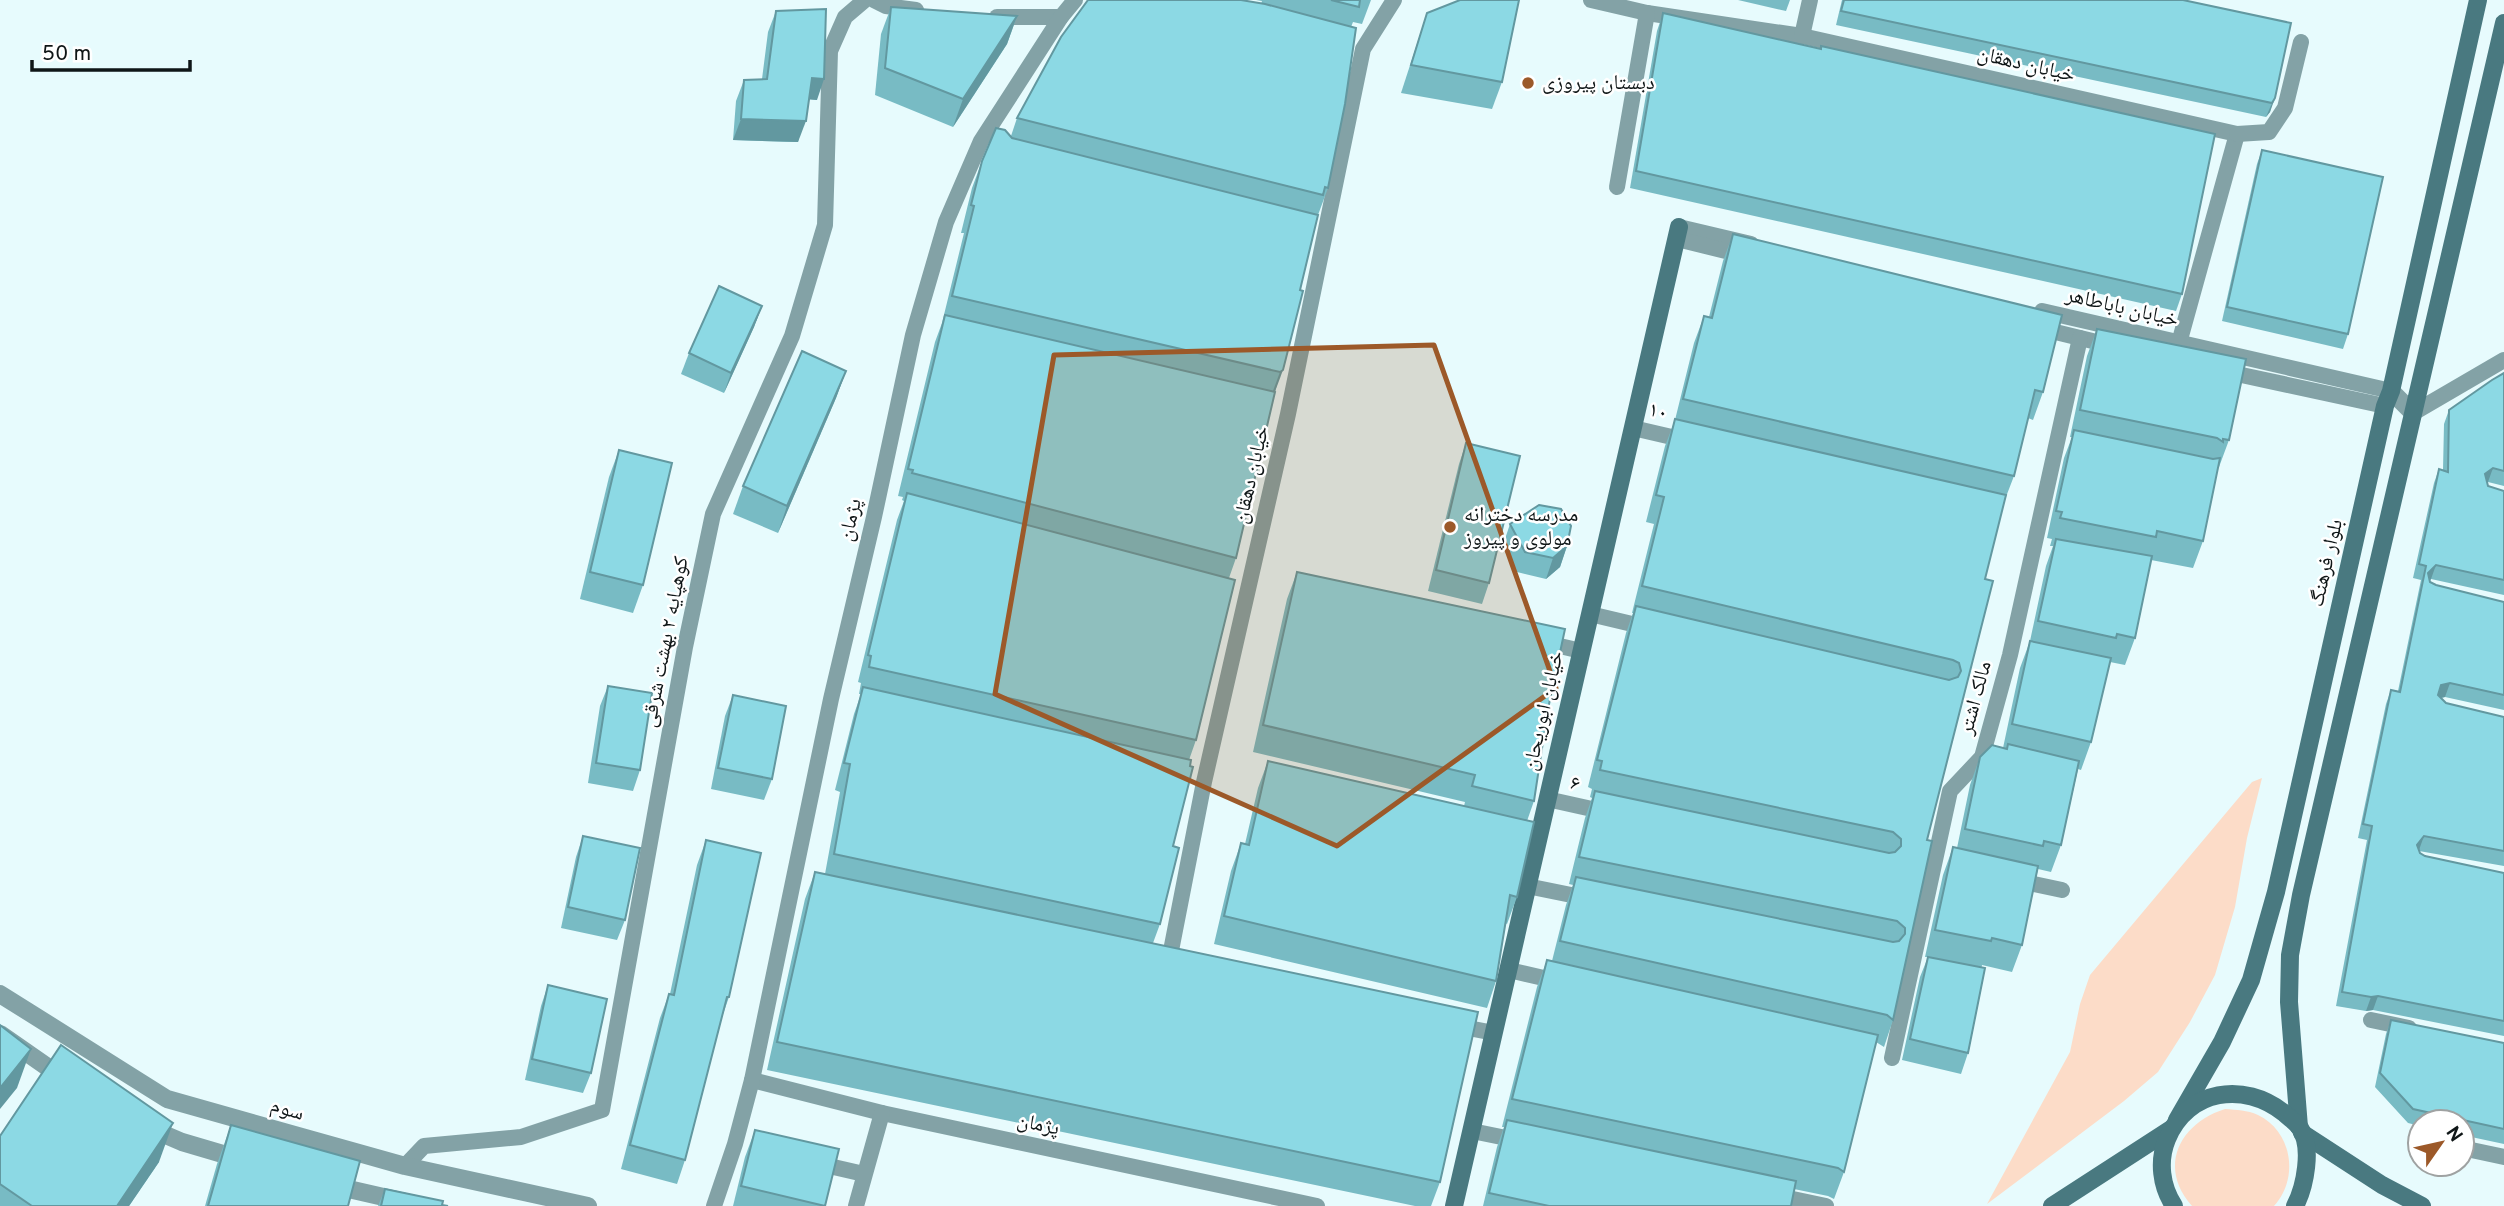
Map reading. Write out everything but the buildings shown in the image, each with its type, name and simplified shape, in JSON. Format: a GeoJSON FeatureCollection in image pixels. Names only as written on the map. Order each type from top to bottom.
{"type":"FeatureCollection","features":[{"type":"Feature","properties":{"kind":"main road","name":"بلوار فرهنگ"},"geometry":{"type":"LineString","coordinates":[[2174,1125],[2222,1042],[2251,980],[2276,892],[2478,0]]}},
{"type":"Feature","properties":{"kind":"main road"},"geometry":{"type":"LineString","coordinates":[[2295,1206],[2305,1184],[2307,1170],[2289,1002],[2290,954],[2301,895],[2504,23]]}},
{"type":"Feature","properties":{"kind":"main road","name":"خیابان ابوریحان"},"geometry":{"type":"LineString","coordinates":[[1454,1206],[1527,886],[1531,840],[1547,799],[1678,233]]}},
{"type":"Feature","properties":{"kind":"main road"},"geometry":{"type":"LineString","coordinates":[[2052,1206],[2174,1125],[2192,1106],[2211,1097],[2231,1093],[2252,1095],[2272,1104],[2301,1130],[2382,1185],[2422,1206]]}},
{"type":"Feature","properties":{"kind":"main road"},"geometry":{"type":"LineString","coordinates":[[2174,1125],[2164,1147],[2161,1166],[2164,1186],[2174,1206]]}},
{"type":"Feature","properties":{"kind":"street","name":"کوهپایه ۲ بهشت شرقی"},"geometry":{"type":"LineString","coordinates":[[405,1166],[424,1146],[521,1137],[602,1110],[685,646],[713,514],[796,324],[825,225],[830,51],[845,17],[865,0]]}},
{"type":"Feature","properties":{"kind":"street"},"geometry":{"type":"LineString","coordinates":[[874,0],[886,6],[936,13]]}},
{"type":"Feature","properties":{"kind":"street","name":"پژمان"},"geometry":{"type":"LineString","coordinates":[[715,1206],[742,1146],[752,1080],[831,699],[913,335],[946,222],[981,141],[1074,0]]}},
{"type":"Feature","properties":{"kind":"street","name":"خیابان دهقان"},"geometry":{"type":"LineString","coordinates":[[1168,966],[1197,781],[1282,413],[1357,48],[1394,0]]}},
{"type":"Feature","properties":{"kind":"street","name":"خیابان دهقان"},"geometry":{"type":"LineString","coordinates":[[1591,0],[1647,13],[1802,36],[2237,134]]}},
{"type":"Feature","properties":{"kind":"street"},"geometry":{"type":"LineString","coordinates":[[1802,36],[1810,0]]}},
{"type":"Feature","properties":{"kind":"street"},"geometry":{"type":"LineString","coordinates":[[1617,187],[1647,13]]}},
{"type":"Feature","properties":{"kind":"street"},"geometry":{"type":"LineString","coordinates":[[986,17],[1061,17]]}},
{"type":"Feature","properties":{"kind":"street"},"geometry":{"type":"LineString","coordinates":[[2186,363],[2179,343],[2237,134],[2269,132],[2285,108],[2301,42]]}},
{"type":"Feature","properties":{"kind":"street"},"geometry":{"type":"LineString","coordinates":[[1678,233],[1763,253]]}},
{"type":"Feature","properties":{"kind":"street","name":"خیابان باباطاهر"},"geometry":{"type":"LineString","coordinates":[[2020,306],[2179,343],[2388,399]]}},
{"type":"Feature","properties":{"kind":"street","name":"خیابان باباطاهر"},"geometry":{"type":"LineString","coordinates":[[2026,325],[2133,351]]}},
{"type":"Feature","properties":{"kind":"street","name":"مالک اشتر"},"geometry":{"type":"LineString","coordinates":[[1892,1058],[1919,966],[1941,864],[1950,791],[1989,759],[2016,656],[2064,446],[2080,338]]}},
{"type":"Feature","properties":{"kind":"street"},"geometry":{"type":"LineString","coordinates":[[2213,369],[2388,399],[2413,413],[2504,360]]}},
{"type":"Feature","properties":{"kind":"street","name":"۱۰"},"geometry":{"type":"LineString","coordinates":[[1633,428],[1701,444]]}},
{"type":"Feature","properties":{"kind":"street"},"geometry":{"type":"LineString","coordinates":[[1590,614],[1671,633]]}},
{"type":"Feature","properties":{"kind":"street"},"geometry":{"type":"LineString","coordinates":[[1528,639],[1581,651]]}},
{"type":"Feature","properties":{"kind":"street","name":"۶"},"geometry":{"type":"LineString","coordinates":[[1547,799],[1628,816]]}},
{"type":"Feature","properties":{"kind":"street"},"geometry":{"type":"LineString","coordinates":[[1998,876],[2062,891]]}},
{"type":"Feature","properties":{"kind":"street"},"geometry":{"type":"LineString","coordinates":[[1527,886],[1607,902]]}},
{"type":"Feature","properties":{"kind":"street"},"geometry":{"type":"LineString","coordinates":[[1509,970],[1577,985]]}},
{"type":"Feature","properties":{"kind":"street","name":"سوم"},"geometry":{"type":"LineString","coordinates":[[0,994],[167,1099],[405,1166],[587,1206]]}},
{"type":"Feature","properties":{"kind":"street"},"geometry":{"type":"LineString","coordinates":[[2371,1020],[2424,1031]]}},
{"type":"Feature","properties":{"kind":"street"},"geometry":{"type":"LineString","coordinates":[[1440,1022],[1494,1034]]}},
{"type":"Feature","properties":{"kind":"street"},"geometry":{"type":"LineString","coordinates":[[0,1034],[76,1086]]}},
{"type":"Feature","properties":{"kind":"street","name":"پژمان"},"geometry":{"type":"LineString","coordinates":[[752,1080],[882,1113],[1317,1206]]}},
{"type":"Feature","properties":{"kind":"street"},"geometry":{"type":"LineString","coordinates":[[856,1206],[882,1113]]}},
{"type":"Feature","properties":{"kind":"street"},"geometry":{"type":"LineString","coordinates":[[133,1120],[182,1142],[256,1164]]}},
{"type":"Feature","properties":{"kind":"street"},"geometry":{"type":"LineString","coordinates":[[1472,1130],[1541,1145]]}},
{"type":"Feature","properties":{"kind":"street"},"geometry":{"type":"LineString","coordinates":[[2476,1151],[2504,1157]]}},
{"type":"Feature","properties":{"kind":"street"},"geometry":{"type":"LineString","coordinates":[[800,1159],[864,1174]]}},
{"type":"Feature","properties":{"kind":"street"},"geometry":{"type":"LineString","coordinates":[[317,1182],[423,1206]]}},
{"type":"Feature","properties":{"kind":"street"},"geometry":{"type":"LineString","coordinates":[[1758,1192],[1826,1206]]}},
{"type":"Feature","properties":{"kind":"highlighted area"},"geometry":{"type":"Polygon","coordinates":[[[1434,345],[1556,688],[1337,846],[995,694],[1054,355],[1434,345]]]}},
{"type":"Feature","properties":{"kind":"shaded area"},"geometry":{"type":"Polygon","coordinates":[[[2262,778],[2247,838],[2235,907],[2215,975],[2190,1022],[2158,1072],[2124,1101],[1987,1204],[2070,1052],[2080,1004],[2090,975],[2252,782],[2262,778]]]}},
{"type":"Feature","properties":{"kind":"shaded area"},"geometry":{"type":"Polygon","coordinates":[[[2225,1109],[2258,1115],[2270,1123],[2285,1144],[2289,1170],[2287,1183],[2274,1206],[2192,1206],[2182,1191],[2176,1176],[2178,1148],[2196,1125],[2225,1109]]]}},
{"type":"Feature","properties":{"kind":"place","name":"دبستان پیروزی"},"geometry":{"type":"Point","coordinates":[1528,83]}},
{"type":"Feature","properties":{"kind":"place","name":"مدرسه دخترانه مولوی و پیروز"},"geometry":{"type":"Point","coordinates":[1450,527]}}]}
